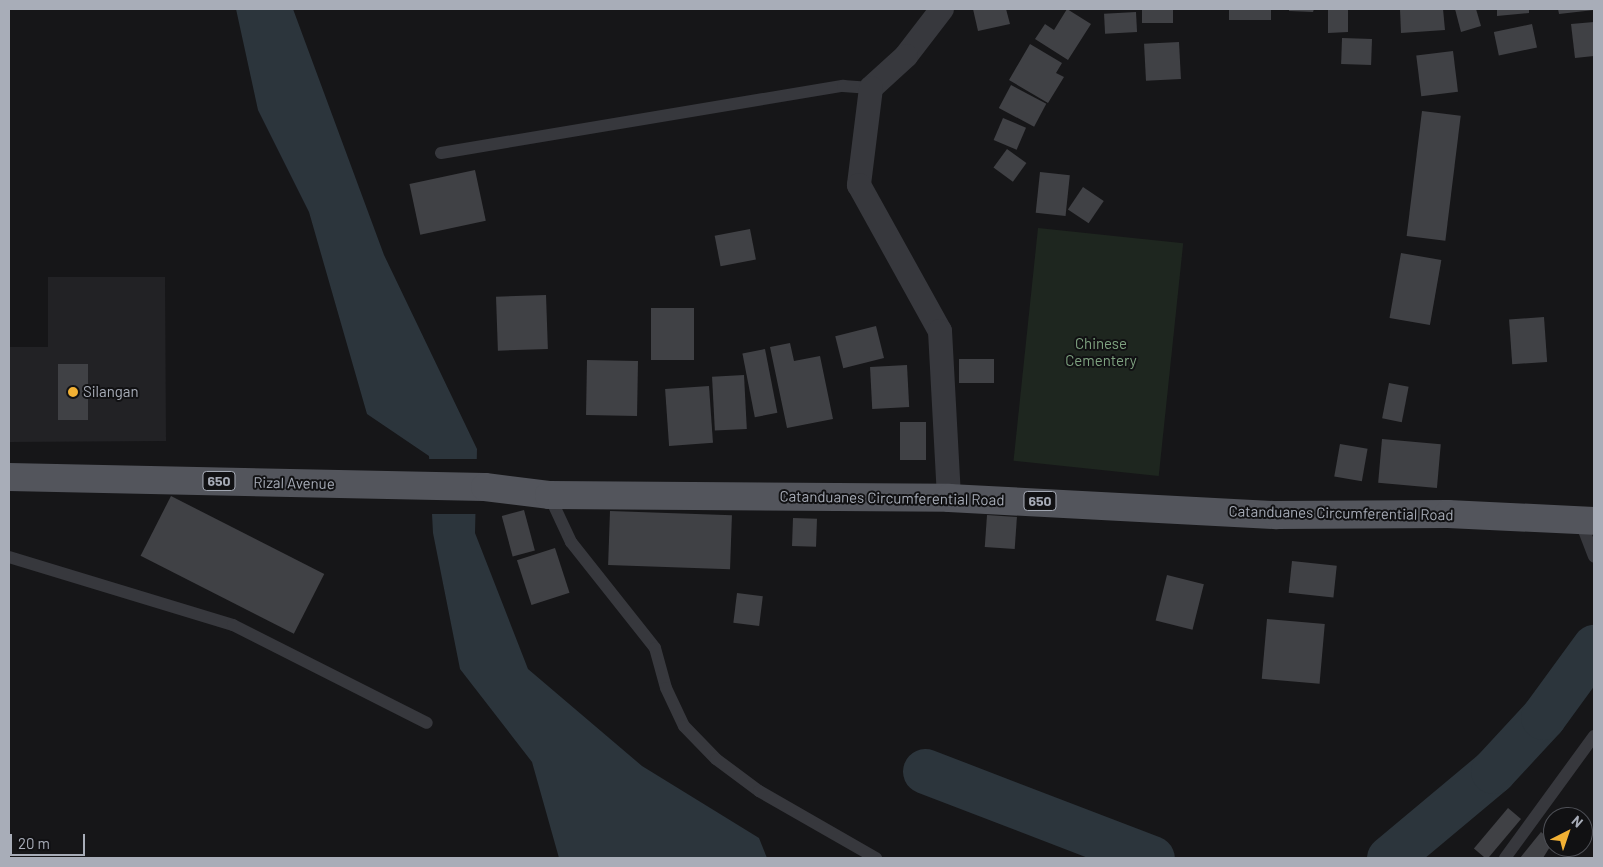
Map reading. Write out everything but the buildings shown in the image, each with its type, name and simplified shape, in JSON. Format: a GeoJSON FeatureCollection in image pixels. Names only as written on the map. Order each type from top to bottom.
{"type":"FeatureCollection","features":[{"type":"Feature","properties":{"kind":"main road","name":"Rizal Avenue"},"geometry":{"type":"LineString","coordinates":[[9,477],[429,486]]}},
{"type":"Feature","properties":{"kind":"main road","name":"Catanduanes Circumferential Road"},"geometry":{"type":"LineString","coordinates":[[429,486],[485,487],[549,495],[949,498],[1277,515],[1448,514],[1587,521]]}},
{"type":"Feature","properties":{"kind":"street"},"geometry":{"type":"LineString","coordinates":[[942,9],[906,56],[872,88],[859,185],[940,331],[949,498]]}},
{"type":"Feature","properties":{"kind":"lane"},"geometry":{"type":"LineString","coordinates":[[441,153],[843,86],[872,88]]}},
{"type":"Feature","properties":{"kind":"lane"},"geometry":{"type":"LineString","coordinates":[[549,495],[571,542],[655,648],[666,688],[684,726],[716,759],[759,791],[876,858]]}},
{"type":"Feature","properties":{"kind":"lane"},"geometry":{"type":"LineString","coordinates":[[1587,521],[1594,556]]}},
{"type":"Feature","properties":{"kind":"lane"},"geometry":{"type":"LineString","coordinates":[[9,557],[233,625],[427,723]]}},
{"type":"Feature","properties":{"kind":"lane"},"geometry":{"type":"LineString","coordinates":[[1505,858],[1594,736]]}},
{"type":"Feature","properties":{"kind":"shaded area"},"geometry":{"type":"Polygon","coordinates":[[[236,9],[293,9],[384,255],[477,449],[475,533],[528,669],[642,766],[759,838],[767,858],[559,858],[532,762],[460,669],[433,533],[429,456],[367,414],[309,212],[258,110],[236,9]]]}},
{"type":"Feature","properties":{"kind":"shaded area"},"geometry":{"type":"Polygon","coordinates":[[[48,277],[165,277],[166,441],[9,442],[9,347],[48,347],[48,277]]]}},
{"type":"Feature","properties":{"kind":"green space","name":"Chinese Cementery"},"geometry":{"type":"Polygon","coordinates":[[[1038,228],[1183,243],[1159,476],[1014,461],[1038,228]]]}},
{"type":"Feature","properties":{"kind":"pier"},"geometry":{"type":"Polygon","coordinates":[[[429,459],[479,459],[479,514],[429,514],[429,459]]]}},
{"type":"Feature","properties":{"kind":"waterway"},"geometry":{"type":"LineString","coordinates":[[1389,858],[1493,771],[1543,717],[1594,647]]}},
{"type":"Feature","properties":{"kind":"waterway"},"geometry":{"type":"LineString","coordinates":[[925,771],[1152,858]]}},
{"type":"Feature","properties":{"kind":"place","name":"Silangan"},"geometry":{"type":"Point","coordinates":[73,392]}}]}
